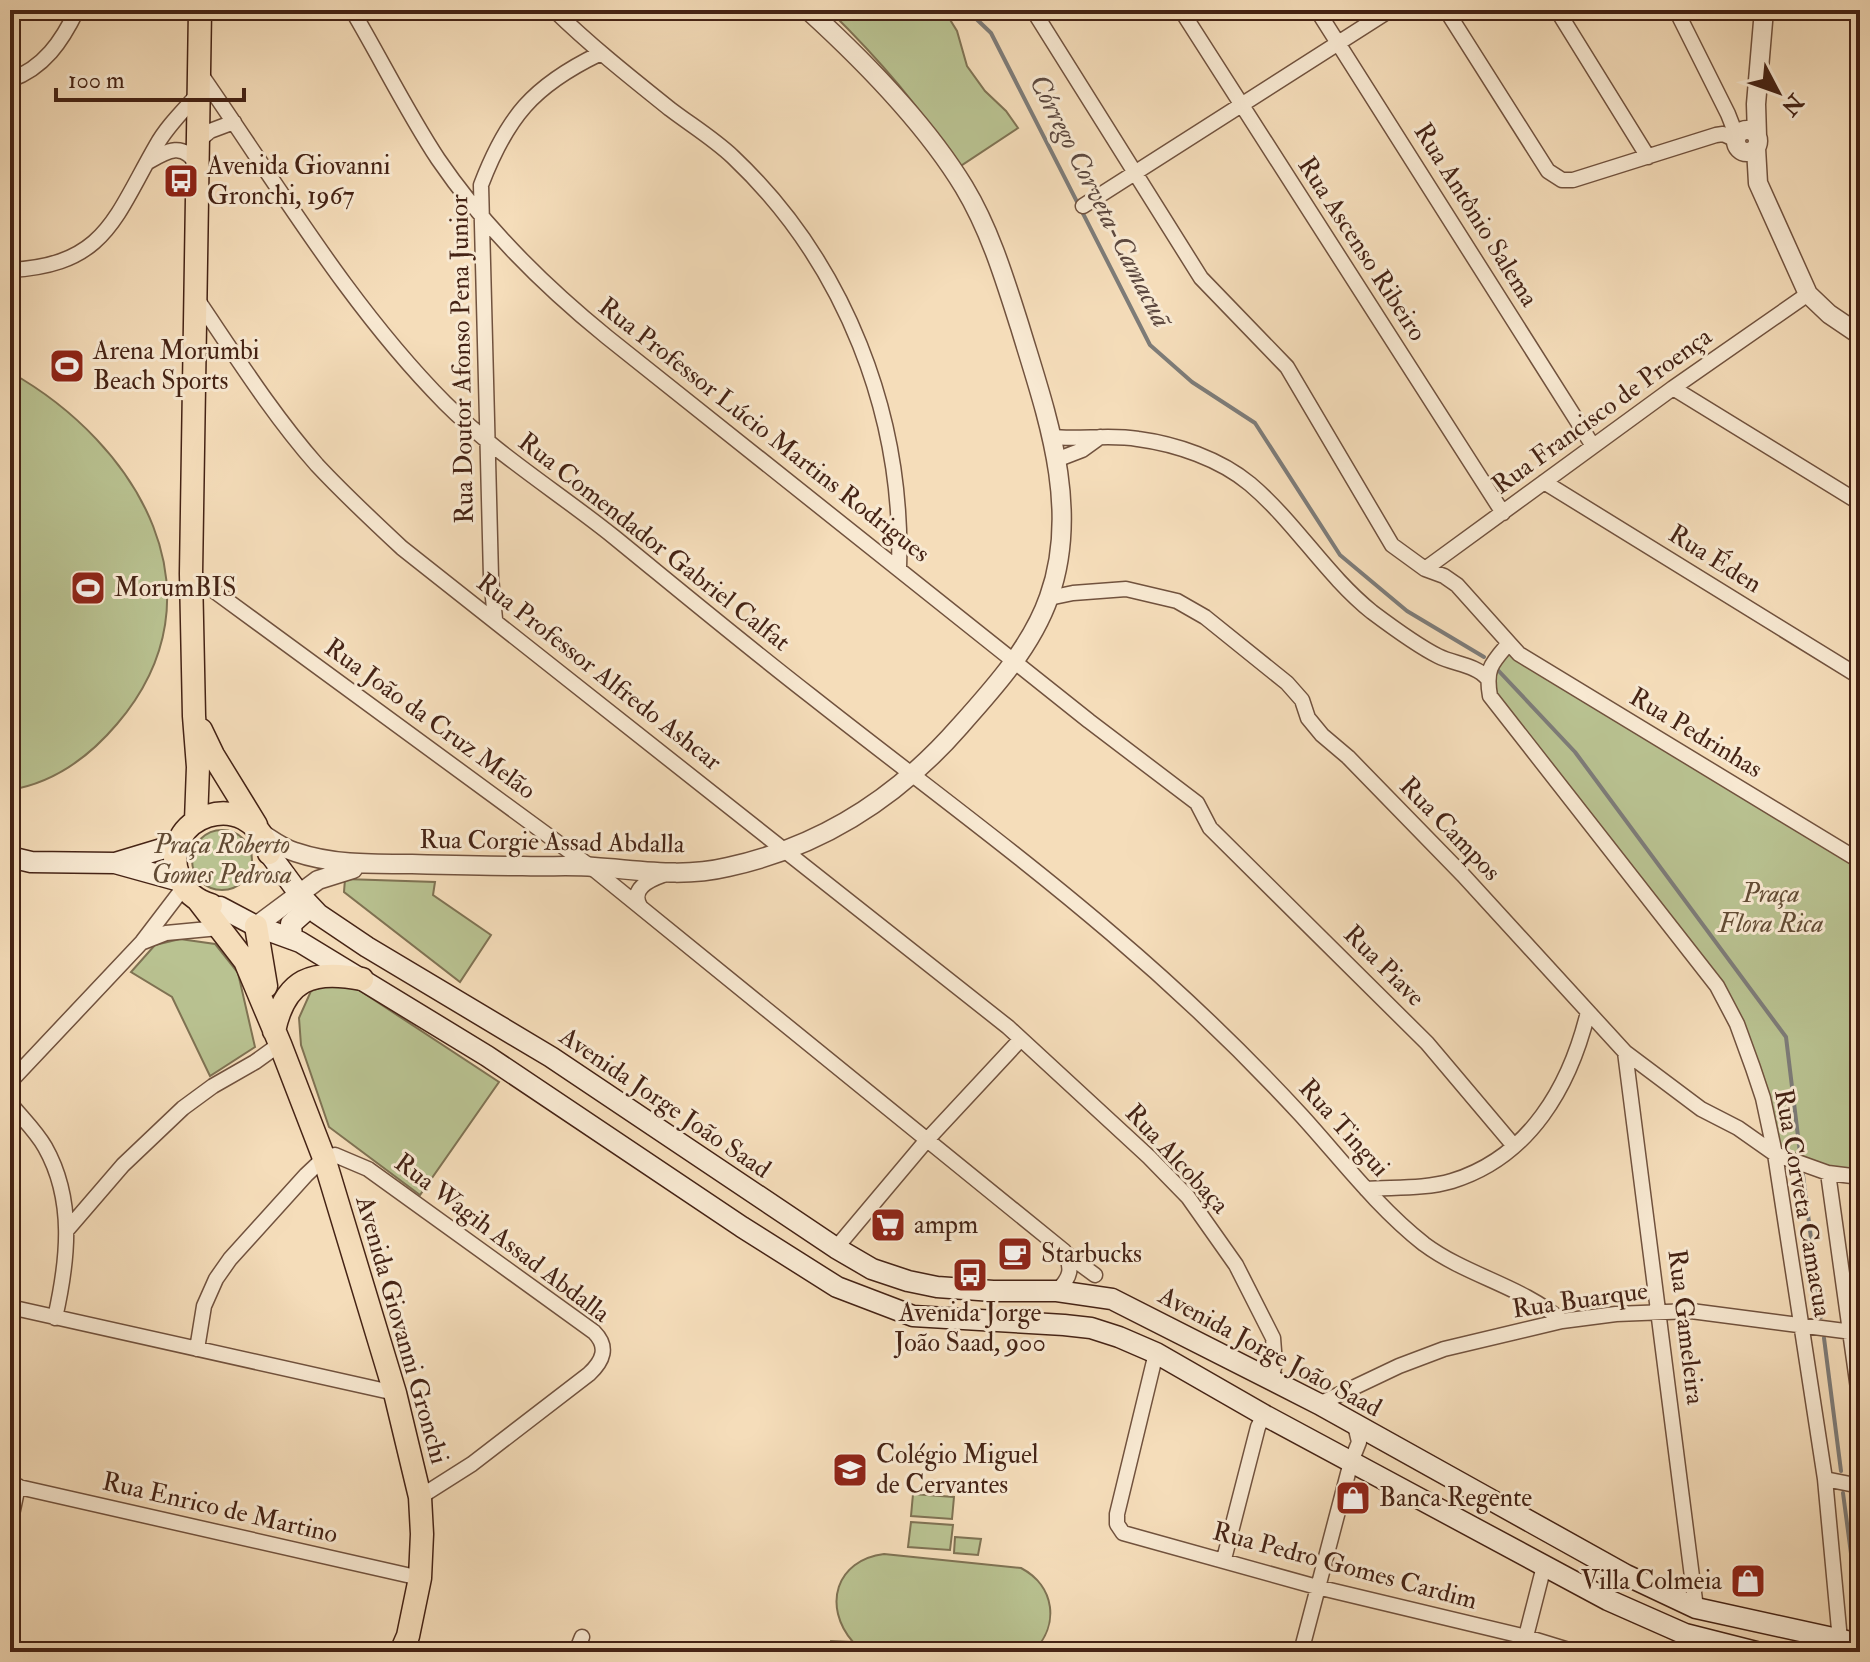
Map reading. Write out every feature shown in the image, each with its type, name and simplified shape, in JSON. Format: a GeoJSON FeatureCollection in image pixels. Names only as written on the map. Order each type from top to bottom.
{"type":"FeatureCollection","features":[{"type":"Feature","properties":{"kind":"main road"},"geometry":{"type":"LineString","coordinates":[[196,821],[198,767],[191,574],[200,10]]}},
{"type":"Feature","properties":{"kind":"main road"},"geometry":{"type":"LineString","coordinates":[[194,716],[213,755],[263,838]]}},
{"type":"Feature","properties":{"kind":"main road"},"geometry":{"type":"LineString","coordinates":[[187,889],[176,863],[178,844],[185,831],[196,821],[225,813],[247,819],[263,838]]}},
{"type":"Feature","properties":{"kind":"main road","name":"Avenida Jorge João Saad"},"geometry":{"type":"LineString","coordinates":[[263,838],[305,901],[367,947],[551,1057],[872,1269],[908,1281],[993,1291],[1057,1291],[1112,1299],[1319,1404],[1626,1575],[1696,1608],[1850,1642]]}},
{"type":"Feature","properties":{"kind":"main road"},"geometry":{"type":"LineString","coordinates":[[10,857],[31,862],[115,863],[178,844]]}},
{"type":"Feature","properties":{"kind":"main road"},"geometry":{"type":"LineString","coordinates":[[115,863],[187,889]]}},
{"type":"Feature","properties":{"kind":"main road","name":"Avenida Giovanni Gronchi"},"geometry":{"type":"LineString","coordinates":[[187,889],[219,917],[245,961],[277,1037],[324,1158],[395,1393],[420,1497],[422,1534],[420,1578],[408,1636],[401,1652]]}},
{"type":"Feature","properties":{"kind":"main road"},"geometry":{"type":"LineString","coordinates":[[292,939],[291,924],[305,901]]}},
{"type":"Feature","properties":{"kind":"main road","name":"Avenida Jorge João Saad"},"geometry":{"type":"LineString","coordinates":[[219,917],[292,939],[362,979],[487,1056],[837,1287],[913,1316],[1091,1328],[1119,1337],[1156,1353],[1264,1415],[1608,1600],[1672,1629],[1753,1652]]}},
{"type":"Feature","properties":{"kind":"main road","name":"Avenida Giovanni Gronchi"},"geometry":{"type":"LineString","coordinates":[[256,926],[277,1037]]}},
{"type":"Feature","properties":{"kind":"main road"},"geometry":{"type":"LineString","coordinates":[[277,1037],[278,1010],[285,997],[306,980],[331,975],[362,979]]}},
{"type":"Feature","properties":{"kind":"main road"},"geometry":{"type":"LineString","coordinates":[[487,1056],[495,1058],[506,1054],[511,1045],[509,1032]]}},
{"type":"Feature","properties":{"kind":"main road"},"geometry":{"type":"LineString","coordinates":[[1445,1512],[1461,1484]]}},
{"type":"Feature","properties":{"kind":"street"},"geometry":{"type":"LineString","coordinates":[[10,80],[43,61],[59,45],[77,10]]}},
{"type":"Feature","properties":{"kind":"street","name":"Rua Professor Lúcio Martins Rodrigues"},"geometry":{"type":"LineString","coordinates":[[352,10],[438,159],[520,261],[563,301],[1197,803],[1210,828]]}},
{"type":"Feature","properties":{"kind":"street"},"geometry":{"type":"LineString","coordinates":[[554,10],[599,54],[730,154],[767,191],[832,282],[863,349],[883,409],[901,524],[899,568]]}},
{"type":"Feature","properties":{"kind":"street","name":"Rua Corgie Assad Abdalla"},"geometry":{"type":"LineString","coordinates":[[263,838],[299,854],[338,863],[591,867],[663,875],[723,869],[785,850],[842,825],[883,799],[913,775],[950,737],[1015,660],[1049,598],[1059,560],[1062,519],[1052,437],[1003,272],[966,190],[939,150],[906,110],[808,10]]}},
{"type":"Feature","properties":{"kind":"street"},"geometry":{"type":"LineString","coordinates":[[1033,10],[1201,278],[1287,367],[1392,545],[1425,569],[1457,585],[1509,643],[1484,672],[1438,656],[1374,613],[1348,591],[1247,482],[1201,457],[1168,445],[1138,439],[1052,437]]}},
{"type":"Feature","properties":{"kind":"street","name":"Rua Ascenso Ribeiro"},"geometry":{"type":"LineString","coordinates":[[1181,10],[1503,513]]}},
{"type":"Feature","properties":{"kind":"street","name":"Rua Antônio Salema"},"geometry":{"type":"LineString","coordinates":[[1317,10],[1593,446]]}},
{"type":"Feature","properties":{"kind":"street"},"geometry":{"type":"LineString","coordinates":[[1083,206],[1390,10]]}},
{"type":"Feature","properties":{"kind":"street"},"geometry":{"type":"LineString","coordinates":[[1446,10],[1548,171],[1556,178],[1573,180],[1716,135],[1745,137]]}},
{"type":"Feature","properties":{"kind":"street"},"geometry":{"type":"LineString","coordinates":[[1557,10],[1648,157]]}},
{"type":"Feature","properties":{"kind":"street"},"geometry":{"type":"LineString","coordinates":[[1676,10],[1728,114],[1745,137],[1758,183],[1808,294],[1829,314],[1860,335]]}},
{"type":"Feature","properties":{"kind":"street"},"geometry":{"type":"LineString","coordinates":[[1745,137],[1756,104],[1764,10]]}},
{"type":"Feature","properties":{"kind":"street","name":"Rua Doutor Afonso Pena Junior"},"geometry":{"type":"LineString","coordinates":[[495,619],[481,185],[494,149],[517,113],[542,88],[568,69],[599,54]]}},
{"type":"Feature","properties":{"kind":"street"},"geometry":{"type":"LineString","coordinates":[[10,270],[49,267],[68,260],[93,244],[125,206],[168,129],[200,83]]}},
{"type":"Feature","properties":{"kind":"street","name":"Rua Comendador Gabriel Calfat"},"geometry":{"type":"LineString","coordinates":[[200,83],[234,122],[327,258],[397,351],[448,406],[488,442],[602,527],[810,696],[1113,934]]}},
{"type":"Feature","properties":{"kind":"street"},"geometry":{"type":"LineString","coordinates":[[198,141],[210,131],[234,122]]}},
{"type":"Feature","properties":{"kind":"street"},"geometry":{"type":"LineString","coordinates":[[148,162],[168,150],[178,149],[190,155],[197,165]]}},
{"type":"Feature","properties":{"kind":"street","name":"Rua Francisco de Proença"},"geometry":{"type":"LineString","coordinates":[[1425,569],[1808,294]]}},
{"type":"Feature","properties":{"kind":"street","name":"Rua Professor Alfredo Ashcar"},"geometry":{"type":"LineString","coordinates":[[195,295],[277,415],[317,464],[359,509],[402,548],[1008,1027],[1020,1040]]}},
{"type":"Feature","properties":{"kind":"street"},"geometry":{"type":"LineString","coordinates":[[1673,388],[1860,503]]}},
{"type":"Feature","properties":{"kind":"street"},"geometry":{"type":"LineString","coordinates":[[1056,460],[1082,450],[1101,437]]}},
{"type":"Feature","properties":{"kind":"street","name":"Rua Éden"},"geometry":{"type":"LineString","coordinates":[[1544,482],[1860,677]]}},
{"type":"Feature","properties":{"kind":"street","name":"Rua João da Cruz Melão"},"geometry":{"type":"LineString","coordinates":[[191,574],[591,867],[1095,1275]]}},
{"type":"Feature","properties":{"kind":"street"},"geometry":{"type":"LineString","coordinates":[[1054,579],[1073,593]]}},
{"type":"Feature","properties":{"kind":"street","name":"Rua Campos"},"geometry":{"type":"LineString","coordinates":[[1049,598],[1126,589],[1154,593],[1177,601],[1205,617],[1299,695],[1308,718],[1322,735],[1348,757],[1463,875],[1625,1052],[1701,1109],[1738,1128],[1775,1154],[1828,1173],[1860,1177]]}},
{"type":"Feature","properties":{"kind":"street","name":"Rua Pedrinhas"},"geometry":{"type":"LineString","coordinates":[[1509,643],[1519,654],[1860,861]]}},
{"type":"Feature","properties":{"kind":"street","name":"Rua Corveta Camacua"},"geometry":{"type":"LineString","coordinates":[[1484,672],[1490,696],[1717,986],[1737,1024],[1763,1098],[1775,1154],[1850,1642]]}},
{"type":"Feature","properties":{"kind":"street","name":"Rua Piave"},"geometry":{"type":"LineString","coordinates":[[1210,828],[1427,1043],[1514,1146]]}},
{"type":"Feature","properties":{"kind":"street","name":"Rua Corgie Assad Abdalla"},"geometry":{"type":"LineString","coordinates":[[305,901],[318,880],[379,864]]}},
{"type":"Feature","properties":{"kind":"street"},"geometry":{"type":"LineString","coordinates":[[640,906],[636,900],[643,885],[663,875]]}},
{"type":"Feature","properties":{"kind":"street"},"geometry":{"type":"LineString","coordinates":[[10,1082],[142,942],[187,889]]}},
{"type":"Feature","properties":{"kind":"street"},"geometry":{"type":"LineString","coordinates":[[256,926],[305,901]]}},
{"type":"Feature","properties":{"kind":"street"},"geometry":{"type":"LineString","coordinates":[[142,942],[219,917]]}},
{"type":"Feature","properties":{"kind":"street","name":"Rua Tingui"},"geometry":{"type":"LineString","coordinates":[[1113,934],[1238,1049],[1404,1227],[1451,1262],[1533,1300],[1562,1321]]}},
{"type":"Feature","properties":{"kind":"street"},"geometry":{"type":"LineString","coordinates":[[1366,1189],[1451,1181],[1483,1167],[1514,1146],[1553,1104],[1579,1049],[1588,1012]]}},
{"type":"Feature","properties":{"kind":"street"},"geometry":{"type":"LineString","coordinates":[[67,1230],[123,1165],[170,1119],[197,1097],[255,1062],[277,1037]]}},
{"type":"Feature","properties":{"kind":"street"},"geometry":{"type":"LineString","coordinates":[[836,1248],[926,1141],[1020,1040]]}},
{"type":"Feature","properties":{"kind":"street","name":"Rua Alcobaça"},"geometry":{"type":"LineString","coordinates":[[1020,1040],[1149,1157],[1188,1197],[1236,1265],[1268,1327],[1273,1338],[1275,1364],[1271,1379]]}},
{"type":"Feature","properties":{"kind":"street","name":"Rua Gameleira"},"geometry":{"type":"LineString","coordinates":[[1625,1052],[1696,1608]]}},
{"type":"Feature","properties":{"kind":"street"},"geometry":{"type":"LineString","coordinates":[[10,1103],[45,1147],[59,1181],[67,1230],[64,1277],[55,1318]]}},
{"type":"Feature","properties":{"kind":"street","name":"Rua Wagih Assad Abdalla"},"geometry":{"type":"LineString","coordinates":[[324,1158],[335,1155],[368,1169],[560,1305],[594,1332],[604,1348],[598,1366],[589,1374],[472,1464],[420,1497]]}},
{"type":"Feature","properties":{"kind":"street"},"geometry":{"type":"LineString","coordinates":[[197,1349],[204,1306],[216,1279],[263,1221],[324,1158]]}},
{"type":"Feature","properties":{"kind":"street","name":"Rua Corveta Camacua"},"geometry":{"type":"LineString","coordinates":[[1828,1173],[1855,1332],[1860,1403]]}},
{"type":"Feature","properties":{"kind":"street"},"geometry":{"type":"LineString","coordinates":[[1057,1291],[1067,1281],[1071,1271],[1064,1251]]}},
{"type":"Feature","properties":{"kind":"street"},"geometry":{"type":"LineString","coordinates":[[10,1307],[395,1393]]}},
{"type":"Feature","properties":{"kind":"street","name":"Rua Buarque"},"geometry":{"type":"LineString","coordinates":[[1319,1404],[1399,1366],[1444,1349],[1562,1321],[1691,1311],[1855,1332]]}},
{"type":"Feature","properties":{"kind":"street","name":"Rua Pedro Gomes Cardim"},"geometry":{"type":"LineString","coordinates":[[1156,1353],[1117,1514],[1119,1529],[1130,1537],[1224,1559],[1524,1645],[1575,1652]]}},
{"type":"Feature","properties":{"kind":"street"},"geometry":{"type":"LineString","coordinates":[[1224,1559],[1264,1415]]}},
{"type":"Feature","properties":{"kind":"street"},"geometry":{"type":"LineString","coordinates":[[1301,1652],[1359,1442],[1355,1425]]}},
{"type":"Feature","properties":{"kind":"street"},"geometry":{"type":"LineString","coordinates":[[1825,1479],[1860,1486]]}},
{"type":"Feature","properties":{"kind":"street"},"geometry":{"type":"LineString","coordinates":[[10,1524],[14,1486]]}},
{"type":"Feature","properties":{"kind":"street","name":"Rua Enrico de Martino"},"geometry":{"type":"LineString","coordinates":[[14,1486],[420,1578]]}},
{"type":"Feature","properties":{"kind":"street"},"geometry":{"type":"LineString","coordinates":[[1524,1645],[1544,1566]]}},
{"type":"Feature","properties":{"kind":"street"},"geometry":{"type":"LineString","coordinates":[[576,1652],[582,1637]]}},
{"type":"Feature","properties":{"kind":"green space"},"geometry":{"type":"Polygon","coordinates":[[[829,10],[944,10],[957,31],[967,66],[1018,128],[959,167],[898,85],[829,10]]]}},
{"type":"Feature","properties":{"kind":"green space","name":"MorumBIS"},"geometry":{"type":"Polygon","coordinates":[[[10,372],[56,402],[96,439],[129,481],[153,526],[166,574],[165,624],[150,675],[117,724],[95,747],[69,767],[26,787],[10,790],[10,372]]]}},
{"type":"Feature","properties":{"kind":"green space","name":"Praça Flora Rica"},"geometry":{"type":"Polygon","coordinates":[[[1509,643],[1860,861],[1860,1177],[1775,1154],[1737,1024],[1488,684],[1509,643]]]}},
{"type":"Feature","properties":{"kind":"green space","name":"Praça Roberto Gomes Pedrosa"},"geometry":{"type":"Polygon","coordinates":[[[222,830],[234,832],[243,839],[250,848],[250,872],[243,881],[234,888],[222,890],[210,888],[201,881],[194,872],[192,860],[194,848],[201,839],[210,832],[222,830]]]}},
{"type":"Feature","properties":{"kind":"green space"},"geometry":{"type":"Polygon","coordinates":[[[345,879],[435,882],[433,895],[491,935],[460,982],[344,892],[345,879]]]}},
{"type":"Feature","properties":{"kind":"green space"},"geometry":{"type":"Polygon","coordinates":[[[180,939],[215,944],[238,973],[255,1047],[210,1076],[172,997],[131,972],[155,945],[180,939]]]}},
{"type":"Feature","properties":{"kind":"green space"},"geometry":{"type":"Polygon","coordinates":[[[337,982],[359,990],[499,1082],[420,1195],[329,1127],[301,1045],[299,1018],[311,991],[337,982]]]}},
{"type":"Feature","properties":{"kind":"green space"},"geometry":{"type":"Polygon","coordinates":[[[913,1494],[954,1497],[952,1519],[911,1516],[913,1494]]]}},
{"type":"Feature","properties":{"kind":"green space"},"geometry":{"type":"Polygon","coordinates":[[[911,1522],[953,1525],[950,1550],[908,1547],[911,1522]]]}},
{"type":"Feature","properties":{"kind":"green space"},"geometry":{"type":"Polygon","coordinates":[[[955,1537],[981,1539],[978,1555],[954,1553],[955,1537]]]}},
{"type":"Feature","properties":{"kind":"green space"},"geometry":{"type":"Polygon","coordinates":[[[884,1554],[1021,1568],[1041,1585],[1047,1595],[1050,1618],[1042,1641],[1033,1652],[830,1650],[831,1641],[853,1642],[838,1614],[839,1587],[845,1575],[868,1558],[884,1554]]]}},
{"type":"Feature","properties":{"kind":"waterway","name":"Córrego Corveta-Camacuã"},"geometry":{"type":"LineString","coordinates":[[967,10],[991,33],[1150,345],[1192,382],[1255,423],[1340,555],[1407,611],[1484,657]]}},
{"type":"Feature","properties":{"kind":"waterway","name":"Córrego Corveta-Camacuã"},"geometry":{"type":"LineString","coordinates":[[1495,667],[1575,752],[1786,1037],[1800,1153]]}},
{"type":"Feature","properties":{"kind":"waterway","name":"Córrego Corveta-Camacuã"},"geometry":{"type":"LineString","coordinates":[[1803,1175],[1821,1317]]}},
{"type":"Feature","properties":{"kind":"waterway","name":"Córrego Corveta-Camacuã"},"geometry":{"type":"LineString","coordinates":[[1824,1338],[1841,1471]]}},
{"type":"Feature","properties":{"kind":"waterway","name":"Córrego Corveta-Camacuã"},"geometry":{"type":"LineString","coordinates":[[1843,1493],[1859,1614]]}},
{"type":"Feature","properties":{"kind":"place","name":"Avenida Giovanni Gronchi, 1967"},"geometry":{"type":"Point","coordinates":[181,181]}},
{"type":"Feature","properties":{"kind":"place","name":"Arena Morumbi Beach Sports"},"geometry":{"type":"Point","coordinates":[67,366]}},
{"type":"Feature","properties":{"kind":"place","name":"MorumBIS"},"geometry":{"type":"Point","coordinates":[88,588]}},
{"type":"Feature","properties":{"kind":"place","name":"ampm"},"geometry":{"type":"Point","coordinates":[888,1225]}},
{"type":"Feature","properties":{"kind":"place","name":"Starbucks"},"geometry":{"type":"Point","coordinates":[1015,1254]}},
{"type":"Feature","properties":{"kind":"place","name":"Avenida Jorge João Saad, 900"},"geometry":{"type":"Point","coordinates":[970,1275]}},
{"type":"Feature","properties":{"kind":"place","name":"Colégio Miguel de Cervantes"},"geometry":{"type":"Point","coordinates":[850,1470]}},
{"type":"Feature","properties":{"kind":"place","name":"Banca Regente"},"geometry":{"type":"Point","coordinates":[1353,1498]}},
{"type":"Feature","properties":{"kind":"place","name":"Villa Colmeia"},"geometry":{"type":"Point","coordinates":[1748,1581]}}]}
